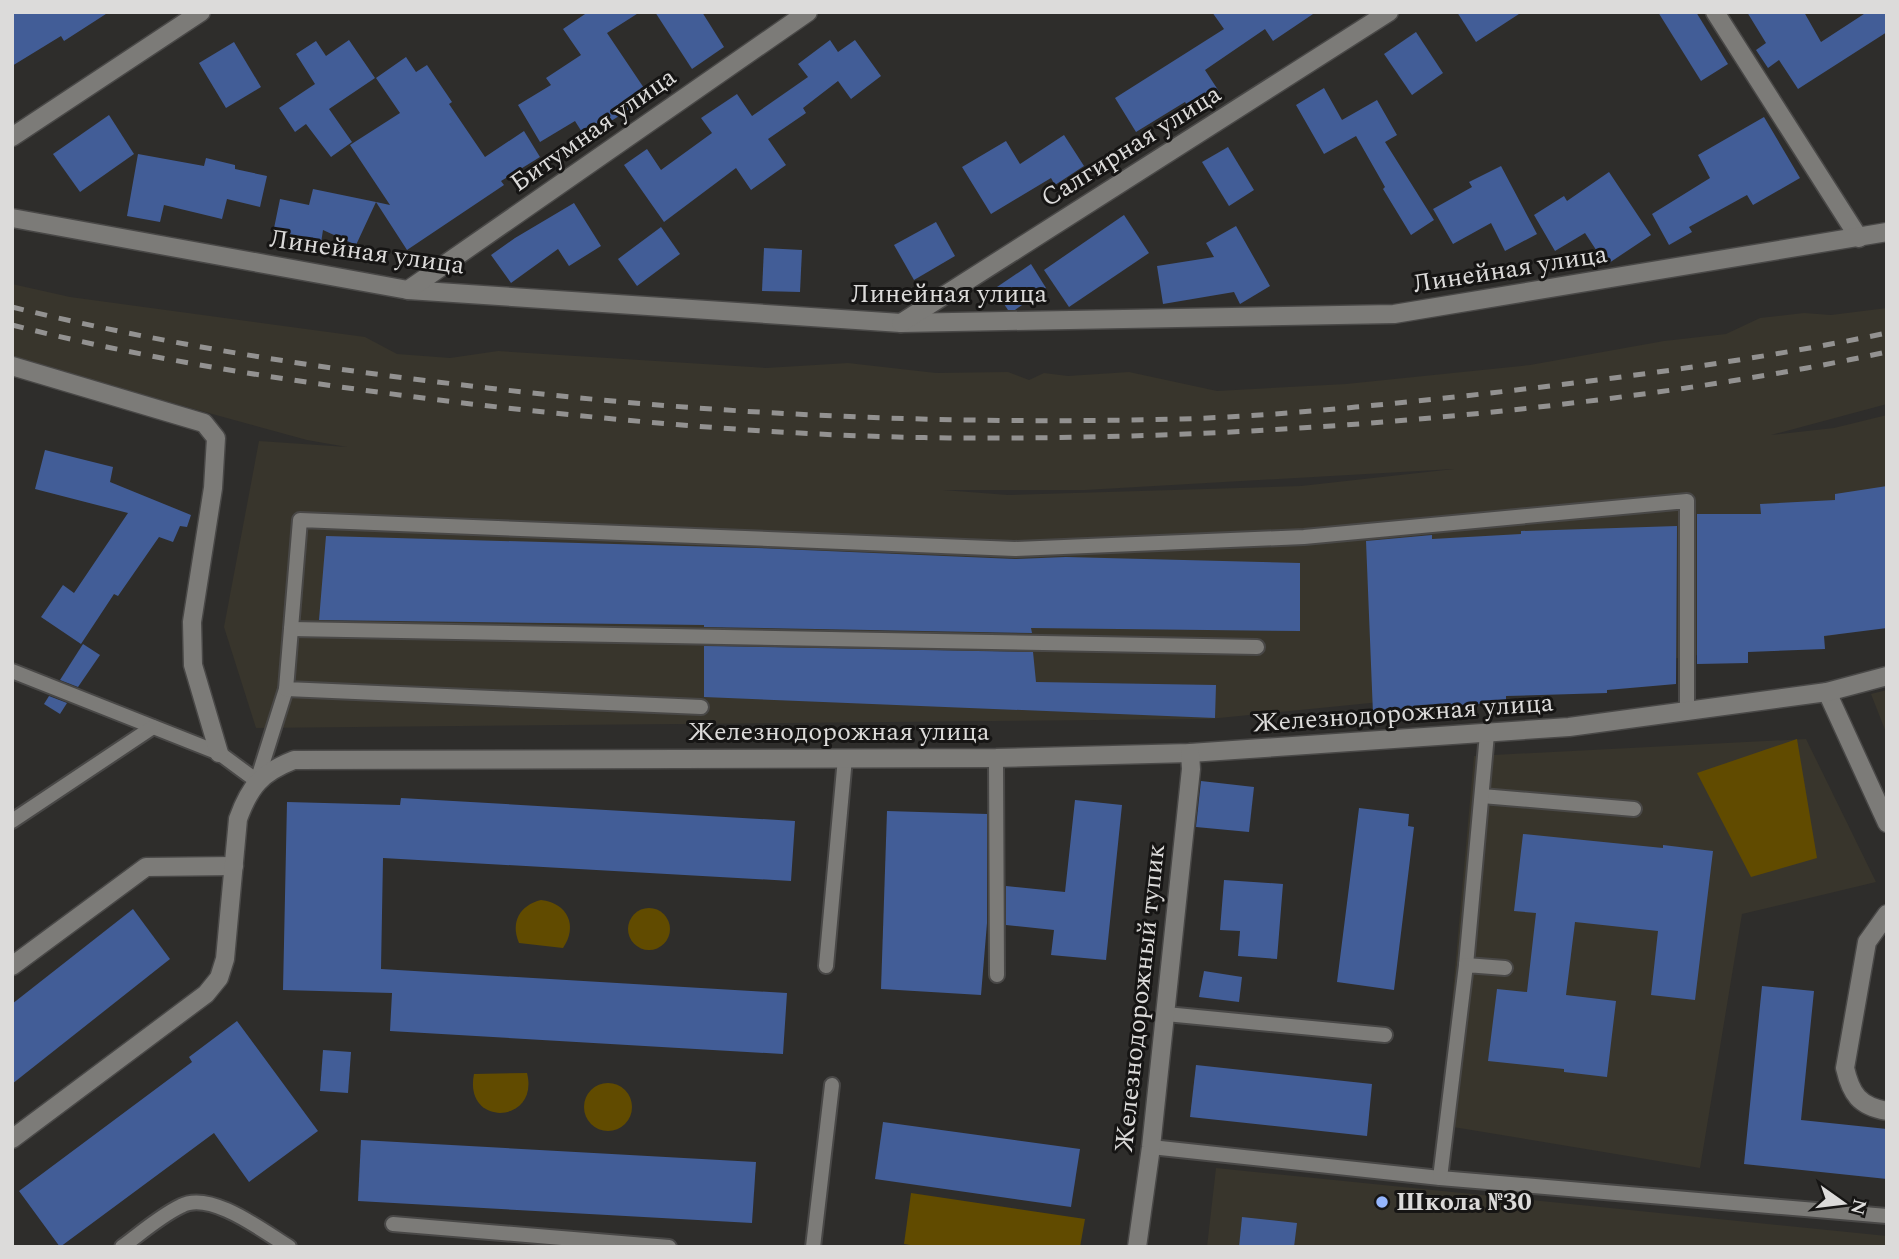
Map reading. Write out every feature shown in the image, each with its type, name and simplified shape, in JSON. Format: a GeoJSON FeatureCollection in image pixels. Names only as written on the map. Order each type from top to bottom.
{"type":"FeatureCollection","features":[{"type":"Feature","properties":{"kind":"street"},"geometry":{"type":"LineString","coordinates":[[12,137],[201,12]]}},
{"type":"Feature","properties":{"kind":"street","name":"Битумная улица"},"geometry":{"type":"LineString","coordinates":[[408,290],[808,12]]}},
{"type":"Feature","properties":{"kind":"street","name":"Салгирная улица"},"geometry":{"type":"LineString","coordinates":[[901,323],[1389,12]]}},
{"type":"Feature","properties":{"kind":"street"},"geometry":{"type":"LineString","coordinates":[[1715,12],[1859,238]]}},
{"type":"Feature","properties":{"kind":"street","name":"Линейная улица"},"geometry":{"type":"LineString","coordinates":[[12,218],[408,290],[901,323],[1394,314],[1887,232]]}},
{"type":"Feature","properties":{"kind":"street"},"geometry":{"type":"LineString","coordinates":[[12,366],[204,423],[216,438],[213,488],[192,622],[194,666],[219,753]]}},
{"type":"Feature","properties":{"kind":"street","name":"Железнодорожная улица"},"geometry":{"type":"LineString","coordinates":[[257,781],[274,768],[294,760],[996,758],[1190,754],[1569,727],[1827,692],[1887,676]]}},
{"type":"Feature","properties":{"kind":"street"},"geometry":{"type":"LineString","coordinates":[[1827,692],[1887,823]]}},
{"type":"Feature","properties":{"kind":"street","name":"Железнодорожный тупик"},"geometry":{"type":"LineString","coordinates":[[1137,1247],[1152,1147],[1191,769],[1190,754]]}},
{"type":"Feature","properties":{"kind":"street"},"geometry":{"type":"LineString","coordinates":[[12,1139],[206,994],[219,978],[225,959],[238,819],[245,799],[257,781]]}},
{"type":"Feature","properties":{"kind":"street"},"geometry":{"type":"LineString","coordinates":[[12,966],[146,867],[234,866]]}},
{"type":"Feature","properties":{"kind":"street"},"geometry":{"type":"LineString","coordinates":[[1887,914],[1867,942],[1845,1068],[1849,1084],[1857,1097],[1870,1108],[1887,1111]]}},
{"type":"Feature","properties":{"kind":"lane"},"geometry":{"type":"LineString","coordinates":[[12,671],[219,753],[257,781],[286,689],[300,520],[1015,549],[1304,537],[1687,502],[1687,711]]}},
{"type":"Feature","properties":{"kind":"lane"},"geometry":{"type":"LineString","coordinates":[[291,629],[1258,647]]}},
{"type":"Feature","properties":{"kind":"lane"},"geometry":{"type":"LineString","coordinates":[[286,689],[701,706]]}},
{"type":"Feature","properties":{"kind":"lane"},"geometry":{"type":"LineString","coordinates":[[12,821],[153,727]]}},
{"type":"Feature","properties":{"kind":"lane"},"geometry":{"type":"LineString","coordinates":[[1440,1178],[1466,965],[1487,734]]}},
{"type":"Feature","properties":{"kind":"lane"},"geometry":{"type":"LineString","coordinates":[[826,966],[845,758]]}},
{"type":"Feature","properties":{"kind":"lane"},"geometry":{"type":"LineString","coordinates":[[996,758],[997,975]]}},
{"type":"Feature","properties":{"kind":"lane"},"geometry":{"type":"LineString","coordinates":[[1482,796],[1634,809]]}},
{"type":"Feature","properties":{"kind":"lane"},"geometry":{"type":"LineString","coordinates":[[1466,965],[1505,968]]}},
{"type":"Feature","properties":{"kind":"lane"},"geometry":{"type":"LineString","coordinates":[[1166,1014],[1385,1035]]}},
{"type":"Feature","properties":{"kind":"lane"},"geometry":{"type":"LineString","coordinates":[[813,1247],[832,1085]]}},
{"type":"Feature","properties":{"kind":"lane"},"geometry":{"type":"LineString","coordinates":[[1152,1147],[1440,1178],[1887,1216]]}},
{"type":"Feature","properties":{"kind":"lane"},"geometry":{"type":"LineString","coordinates":[[122,1247],[182,1205],[199,1200],[249,1222],[289,1247]]}},
{"type":"Feature","properties":{"kind":"lane"},"geometry":{"type":"LineString","coordinates":[[393,1224],[669,1247]]}},
{"type":"Feature","properties":{"kind":"shaded area"},"geometry":{"type":"Polygon","coordinates":[[[12,284],[70,297],[365,337],[397,354],[450,358],[498,351],[766,368],[848,363],[936,373],[1008,372],[1029,380],[1044,373],[1068,376],[1129,372],[1217,391],[1346,384],[1530,365],[1664,341],[1726,334],[1760,318],[1804,313],[1831,315],[1887,308],[1887,404],[1771,435],[1834,428],[1887,415],[1887,620],[1835,635],[1380,702],[1209,719],[256,728],[224,627],[259,441],[347,447],[307,440],[12,359],[12,284]],[[1454,469],[1085,490],[943,490],[1008,495],[1301,486],[1454,469]]]}},
{"type":"Feature","properties":{"kind":"shaded area"},"geometry":{"type":"Polygon","coordinates":[[[1887,690],[1887,735],[1871,694],[1887,690]]]}},
{"type":"Feature","properties":{"kind":"shaded area"},"geometry":{"type":"Polygon","coordinates":[[[1797,739],[1817,858],[1751,877],[1697,773],[1797,739]]]}},
{"type":"Feature","properties":{"kind":"shaded area"},"geometry":{"type":"Polygon","coordinates":[[[1806,739],[1876,882],[1742,914],[1700,1168],[1441,1125],[1474,756],[1806,739]]]}},
{"type":"Feature","properties":{"kind":"shaded area"},"geometry":{"type":"Polygon","coordinates":[[[541,900],[558,906],[568,917],[570,932],[563,948],[519,943],[516,921],[522,910],[541,900]]]}},
{"type":"Feature","properties":{"kind":"shaded area"},"geometry":{"type":"Polygon","coordinates":[[[649,908],[664,914],[670,929],[664,944],[649,950],[634,944],[628,929],[634,914],[649,908]]]}},
{"type":"Feature","properties":{"kind":"shaded area"},"geometry":{"type":"Polygon","coordinates":[[[527,1073],[528,1090],[523,1102],[513,1110],[501,1113],[489,1111],[479,1104],[474,1092],[474,1074],[527,1073]]]}},
{"type":"Feature","properties":{"kind":"shaded area"},"geometry":{"type":"Polygon","coordinates":[[[608,1083],[625,1090],[632,1107],[625,1124],[608,1131],[591,1124],[584,1107],[591,1090],[608,1083]]]}},
{"type":"Feature","properties":{"kind":"shaded area","name":"Школа №30"},"geometry":{"type":"Polygon","coordinates":[[[1216,1168],[1887,1236],[1887,1247],[1207,1247],[1216,1168]]]}},
{"type":"Feature","properties":{"kind":"shaded area"},"geometry":{"type":"Polygon","coordinates":[[[911,1193],[1085,1219],[1080,1247],[922,1247],[904,1244],[911,1193]]]}},
{"type":"Feature","properties":{"kind":"building"},"geometry":{"type":"Polygon","coordinates":[[[12,12],[109,12],[64,41],[61,36],[12,66],[12,12]]]}},
{"type":"Feature","properties":{"kind":"building"},"geometry":{"type":"Polygon","coordinates":[[[588,12],[640,12],[607,33],[650,97],[585,137],[575,121],[540,142],[518,105],[551,85],[546,78],[581,55],[563,29],[588,12]]]}},
{"type":"Feature","properties":{"kind":"building"},"geometry":{"type":"Polygon","coordinates":[[[655,12],[702,12],[724,47],[692,69],[655,12]]]}},
{"type":"Feature","properties":{"kind":"building"},"geometry":{"type":"Polygon","coordinates":[[[1212,12],[1316,12],[1273,41],[1265,29],[1205,70],[1220,93],[1191,112],[1185,102],[1136,132],[1115,98],[1224,29],[1212,12]]]}},
{"type":"Feature","properties":{"kind":"building"},"geometry":{"type":"Polygon","coordinates":[[[1457,12],[1522,12],[1476,42],[1457,12]]]}},
{"type":"Feature","properties":{"kind":"building"},"geometry":{"type":"Polygon","coordinates":[[[1658,12],[1696,12],[1728,64],[1701,81],[1658,12]]]}},
{"type":"Feature","properties":{"kind":"building"},"geometry":{"type":"Polygon","coordinates":[[[1747,12],[1804,12],[1821,42],[1867,12],[1887,12],[1887,32],[1798,89],[1779,60],[1768,68],[1756,50],[1766,43],[1747,12]]]}},
{"type":"Feature","properties":{"kind":"building"},"geometry":{"type":"Polygon","coordinates":[[[1416,32],[1443,73],[1412,95],[1384,54],[1416,32]]]}},
{"type":"Feature","properties":{"kind":"building"},"geometry":{"type":"Polygon","coordinates":[[[349,40],[375,78],[329,109],[352,142],[331,157],[306,124],[295,132],[279,108],[315,84],[296,54],[316,41],[326,56],[349,40]]]}},
{"type":"Feature","properties":{"kind":"building"},"geometry":{"type":"Polygon","coordinates":[[[830,40],[838,52],[855,40],[881,76],[851,99],[838,81],[803,108],[806,113],[768,139],[786,165],[751,190],[736,168],[664,222],[624,165],[647,149],[661,170],[712,133],[701,118],[737,94],[752,116],[808,77],[798,64],[830,40]]]}},
{"type":"Feature","properties":{"kind":"building"},"geometry":{"type":"Polygon","coordinates":[[[234,42],[261,87],[226,108],[199,63],[234,42]]]}},
{"type":"Feature","properties":{"kind":"building"},"geometry":{"type":"Polygon","coordinates":[[[406,57],[416,72],[427,65],[452,102],[449,104],[485,157],[524,131],[540,157],[501,181],[504,185],[407,250],[376,202],[390,205],[350,145],[400,113],[376,78],[406,57]]]}},
{"type":"Feature","properties":{"kind":"building"},"geometry":{"type":"Polygon","coordinates":[[[1324,88],[1342,120],[1377,100],[1397,135],[1385,142],[1434,220],[1411,235],[1383,189],[1385,187],[1356,136],[1324,154],[1296,105],[1324,88]]]}},
{"type":"Feature","properties":{"kind":"building"},"geometry":{"type":"Polygon","coordinates":[[[109,115],[134,154],[80,192],[53,154],[109,115]]]}},
{"type":"Feature","properties":{"kind":"building"},"geometry":{"type":"Polygon","coordinates":[[[1764,117],[1800,178],[1753,205],[1747,195],[1689,227],[1692,232],[1669,245],[1652,214],[1710,178],[1698,155],[1764,117]]]}},
{"type":"Feature","properties":{"kind":"building"},"geometry":{"type":"Polygon","coordinates":[[[1064,135],[1084,166],[1055,185],[1051,178],[991,214],[962,167],[1006,141],[1020,164],[1064,135]]]}},
{"type":"Feature","properties":{"kind":"building"},"geometry":{"type":"Polygon","coordinates":[[[1228,147],[1254,190],[1229,206],[1202,162],[1228,147]]]}},
{"type":"Feature","properties":{"kind":"building"},"geometry":{"type":"Polygon","coordinates":[[[138,154],[204,166],[206,158],[235,165],[235,169],[267,176],[260,207],[227,199],[222,219],[164,205],[160,222],[127,216],[138,154]]]}},
{"type":"Feature","properties":{"kind":"building"},"geometry":{"type":"Polygon","coordinates":[[[1501,166],[1537,234],[1505,251],[1491,223],[1453,244],[1433,209],[1472,187],[1469,182],[1501,166]]]}},
{"type":"Feature","properties":{"kind":"building"},"geometry":{"type":"Polygon","coordinates":[[[1609,172],[1651,235],[1606,265],[1585,233],[1555,251],[1534,215],[1564,196],[1567,201],[1609,172]]]}},
{"type":"Feature","properties":{"kind":"building"},"geometry":{"type":"Polygon","coordinates":[[[313,189],[376,202],[356,245],[323,230],[321,243],[273,233],[280,199],[309,205],[313,189]]]}},
{"type":"Feature","properties":{"kind":"building"},"geometry":{"type":"Polygon","coordinates":[[[574,203],[601,246],[569,266],[558,249],[511,283],[491,255],[574,203]]]}},
{"type":"Feature","properties":{"kind":"building"},"geometry":{"type":"Polygon","coordinates":[[[1124,215],[1149,253],[1069,307],[1044,270],[1124,215]]]}},
{"type":"Feature","properties":{"kind":"building"},"geometry":{"type":"Polygon","coordinates":[[[936,222],[955,256],[914,280],[894,245],[936,222]]]}},
{"type":"Feature","properties":{"kind":"building"},"geometry":{"type":"Polygon","coordinates":[[[1236,226],[1270,286],[1240,304],[1234,292],[1163,304],[1157,266],[1214,257],[1206,243],[1236,226]]]}},
{"type":"Feature","properties":{"kind":"building"},"geometry":{"type":"Polygon","coordinates":[[[661,227],[680,254],[637,286],[618,259],[661,227]]]}},
{"type":"Feature","properties":{"kind":"building"},"geometry":{"type":"Polygon","coordinates":[[[764,248],[802,250],[800,292],[762,291],[764,248]]]}},
{"type":"Feature","properties":{"kind":"building"},"geometry":{"type":"Polygon","coordinates":[[[1031,264],[1046,288],[1015,310],[1008,310],[994,289],[1031,264]]]}},
{"type":"Feature","properties":{"kind":"building"},"geometry":{"type":"Polygon","coordinates":[[[45,450],[113,467],[110,482],[191,515],[187,527],[180,526],[173,542],[159,537],[118,596],[114,594],[81,644],[41,617],[63,585],[74,593],[128,513],[35,489],[45,450]]]}},
{"type":"Feature","properties":{"kind":"building"},"geometry":{"type":"Polygon","coordinates":[[[1887,486],[1887,628],[1824,636],[1825,649],[1748,652],[1748,663],[1697,664],[1697,514],[1761,514],[1760,504],[1835,500],[1835,494],[1887,486]]]}},
{"type":"Feature","properties":{"kind":"building"},"geometry":{"type":"Polygon","coordinates":[[[1677,526],[1676,684],[1607,690],[1607,693],[1506,696],[1506,703],[1433,706],[1373,714],[1366,541],[1432,535],[1432,539],[1521,534],[1521,531],[1677,526]]]}},
{"type":"Feature","properties":{"kind":"building"},"geometry":{"type":"Polygon","coordinates":[[[326,536],[756,548],[1015,559],[1066,557],[1300,563],[1300,631],[1031,628],[1032,633],[319,620],[326,536]]]}},
{"type":"Feature","properties":{"kind":"building"},"geometry":{"type":"Polygon","coordinates":[[[83,644],[100,655],[78,687],[60,680],[83,644]]]}},
{"type":"Feature","properties":{"kind":"building"},"geometry":{"type":"Polygon","coordinates":[[[704,646],[1033,652],[1036,682],[1216,685],[1215,718],[704,697],[704,646]]]}},
{"type":"Feature","properties":{"kind":"building"},"geometry":{"type":"Polygon","coordinates":[[[49,696],[67,703],[60,714],[44,704],[49,696]]]}},
{"type":"Feature","properties":{"kind":"building"},"geometry":{"type":"Polygon","coordinates":[[[1201,781],[1254,787],[1249,832],[1196,827],[1201,781]]]}},
{"type":"Feature","properties":{"kind":"building"},"geometry":{"type":"Polygon","coordinates":[[[401,798],[795,821],[791,881],[383,858],[381,969],[787,993],[783,1054],[390,1031],[392,993],[283,990],[287,802],[400,805],[401,798]]]}},
{"type":"Feature","properties":{"kind":"building"},"geometry":{"type":"Polygon","coordinates":[[[1075,800],[1122,805],[1106,960],[1051,955],[1054,930],[1006,925],[1006,886],[1065,892],[1075,800]]]}},
{"type":"Feature","properties":{"kind":"building"},"geometry":{"type":"Polygon","coordinates":[[[1359,808],[1409,814],[1408,826],[1414,827],[1394,990],[1337,982],[1359,808]]]}},
{"type":"Feature","properties":{"kind":"building"},"geometry":{"type":"Polygon","coordinates":[[[887,811],[987,814],[987,923],[981,995],[881,989],[887,811]]]}},
{"type":"Feature","properties":{"kind":"building"},"geometry":{"type":"Polygon","coordinates":[[[1523,834],[1713,851],[1695,1000],[1651,995],[1658,931],[1575,922],[1566,995],[1616,1001],[1607,1077],[1564,1072],[1564,1069],[1488,1061],[1497,989],[1527,992],[1536,913],[1514,911],[1523,834]]]}},
{"type":"Feature","properties":{"kind":"building"},"geometry":{"type":"Polygon","coordinates":[[[1224,880],[1283,884],[1277,959],[1238,956],[1240,931],[1220,930],[1224,880]]]}},
{"type":"Feature","properties":{"kind":"building"},"geometry":{"type":"Polygon","coordinates":[[[133,909],[170,959],[12,1084],[12,1004],[133,909]]]}},
{"type":"Feature","properties":{"kind":"building"},"geometry":{"type":"Polygon","coordinates":[[[1204,971],[1242,977],[1239,1002],[1199,997],[1204,971]]]}},
{"type":"Feature","properties":{"kind":"building"},"geometry":{"type":"Polygon","coordinates":[[[1762,986],[1814,991],[1801,1120],[1887,1129],[1887,1179],[1744,1164],[1762,986]]]}},
{"type":"Feature","properties":{"kind":"building"},"geometry":{"type":"Polygon","coordinates":[[[237,1021],[318,1131],[249,1182],[214,1133],[60,1247],[19,1191],[192,1062],[189,1057],[237,1021]]]}},
{"type":"Feature","properties":{"kind":"building"},"geometry":{"type":"Polygon","coordinates":[[[323,1050],[351,1052],[348,1093],[320,1091],[323,1050]]]}},
{"type":"Feature","properties":{"kind":"building"},"geometry":{"type":"Polygon","coordinates":[[[1196,1065],[1372,1084],[1367,1136],[1190,1117],[1196,1065]]]}},
{"type":"Feature","properties":{"kind":"building"},"geometry":{"type":"Polygon","coordinates":[[[883,1122],[1080,1149],[1071,1207],[875,1179],[883,1122]]]}},
{"type":"Feature","properties":{"kind":"building"},"geometry":{"type":"Polygon","coordinates":[[[361,1140],[756,1162],[752,1223],[358,1201],[361,1140]]]}},
{"type":"Feature","properties":{"kind":"building"},"geometry":{"type":"Polygon","coordinates":[[[1242,1217],[1297,1223],[1294,1247],[1239,1247],[1242,1217]]]}},
{"type":"Feature","properties":{"kind":"railway"},"geometry":{"type":"LineString","coordinates":[[12,307],[128,333],[245,354],[480,387],[654,405],[917,419],[1181,419],[1287,413],[1517,390],[1676,369],[1887,333]]}},
{"type":"Feature","properties":{"kind":"railway"},"geometry":{"type":"LineString","coordinates":[[12,325],[128,351],[244,372],[480,405],[735,429],[927,438],[1180,434],[1430,418],[1542,407],[1691,387],[1887,352]]}},
{"type":"Feature","properties":{"kind":"place","name":"Школа №30"},"geometry":{"type":"Point","coordinates":[1382,1202]}}]}
